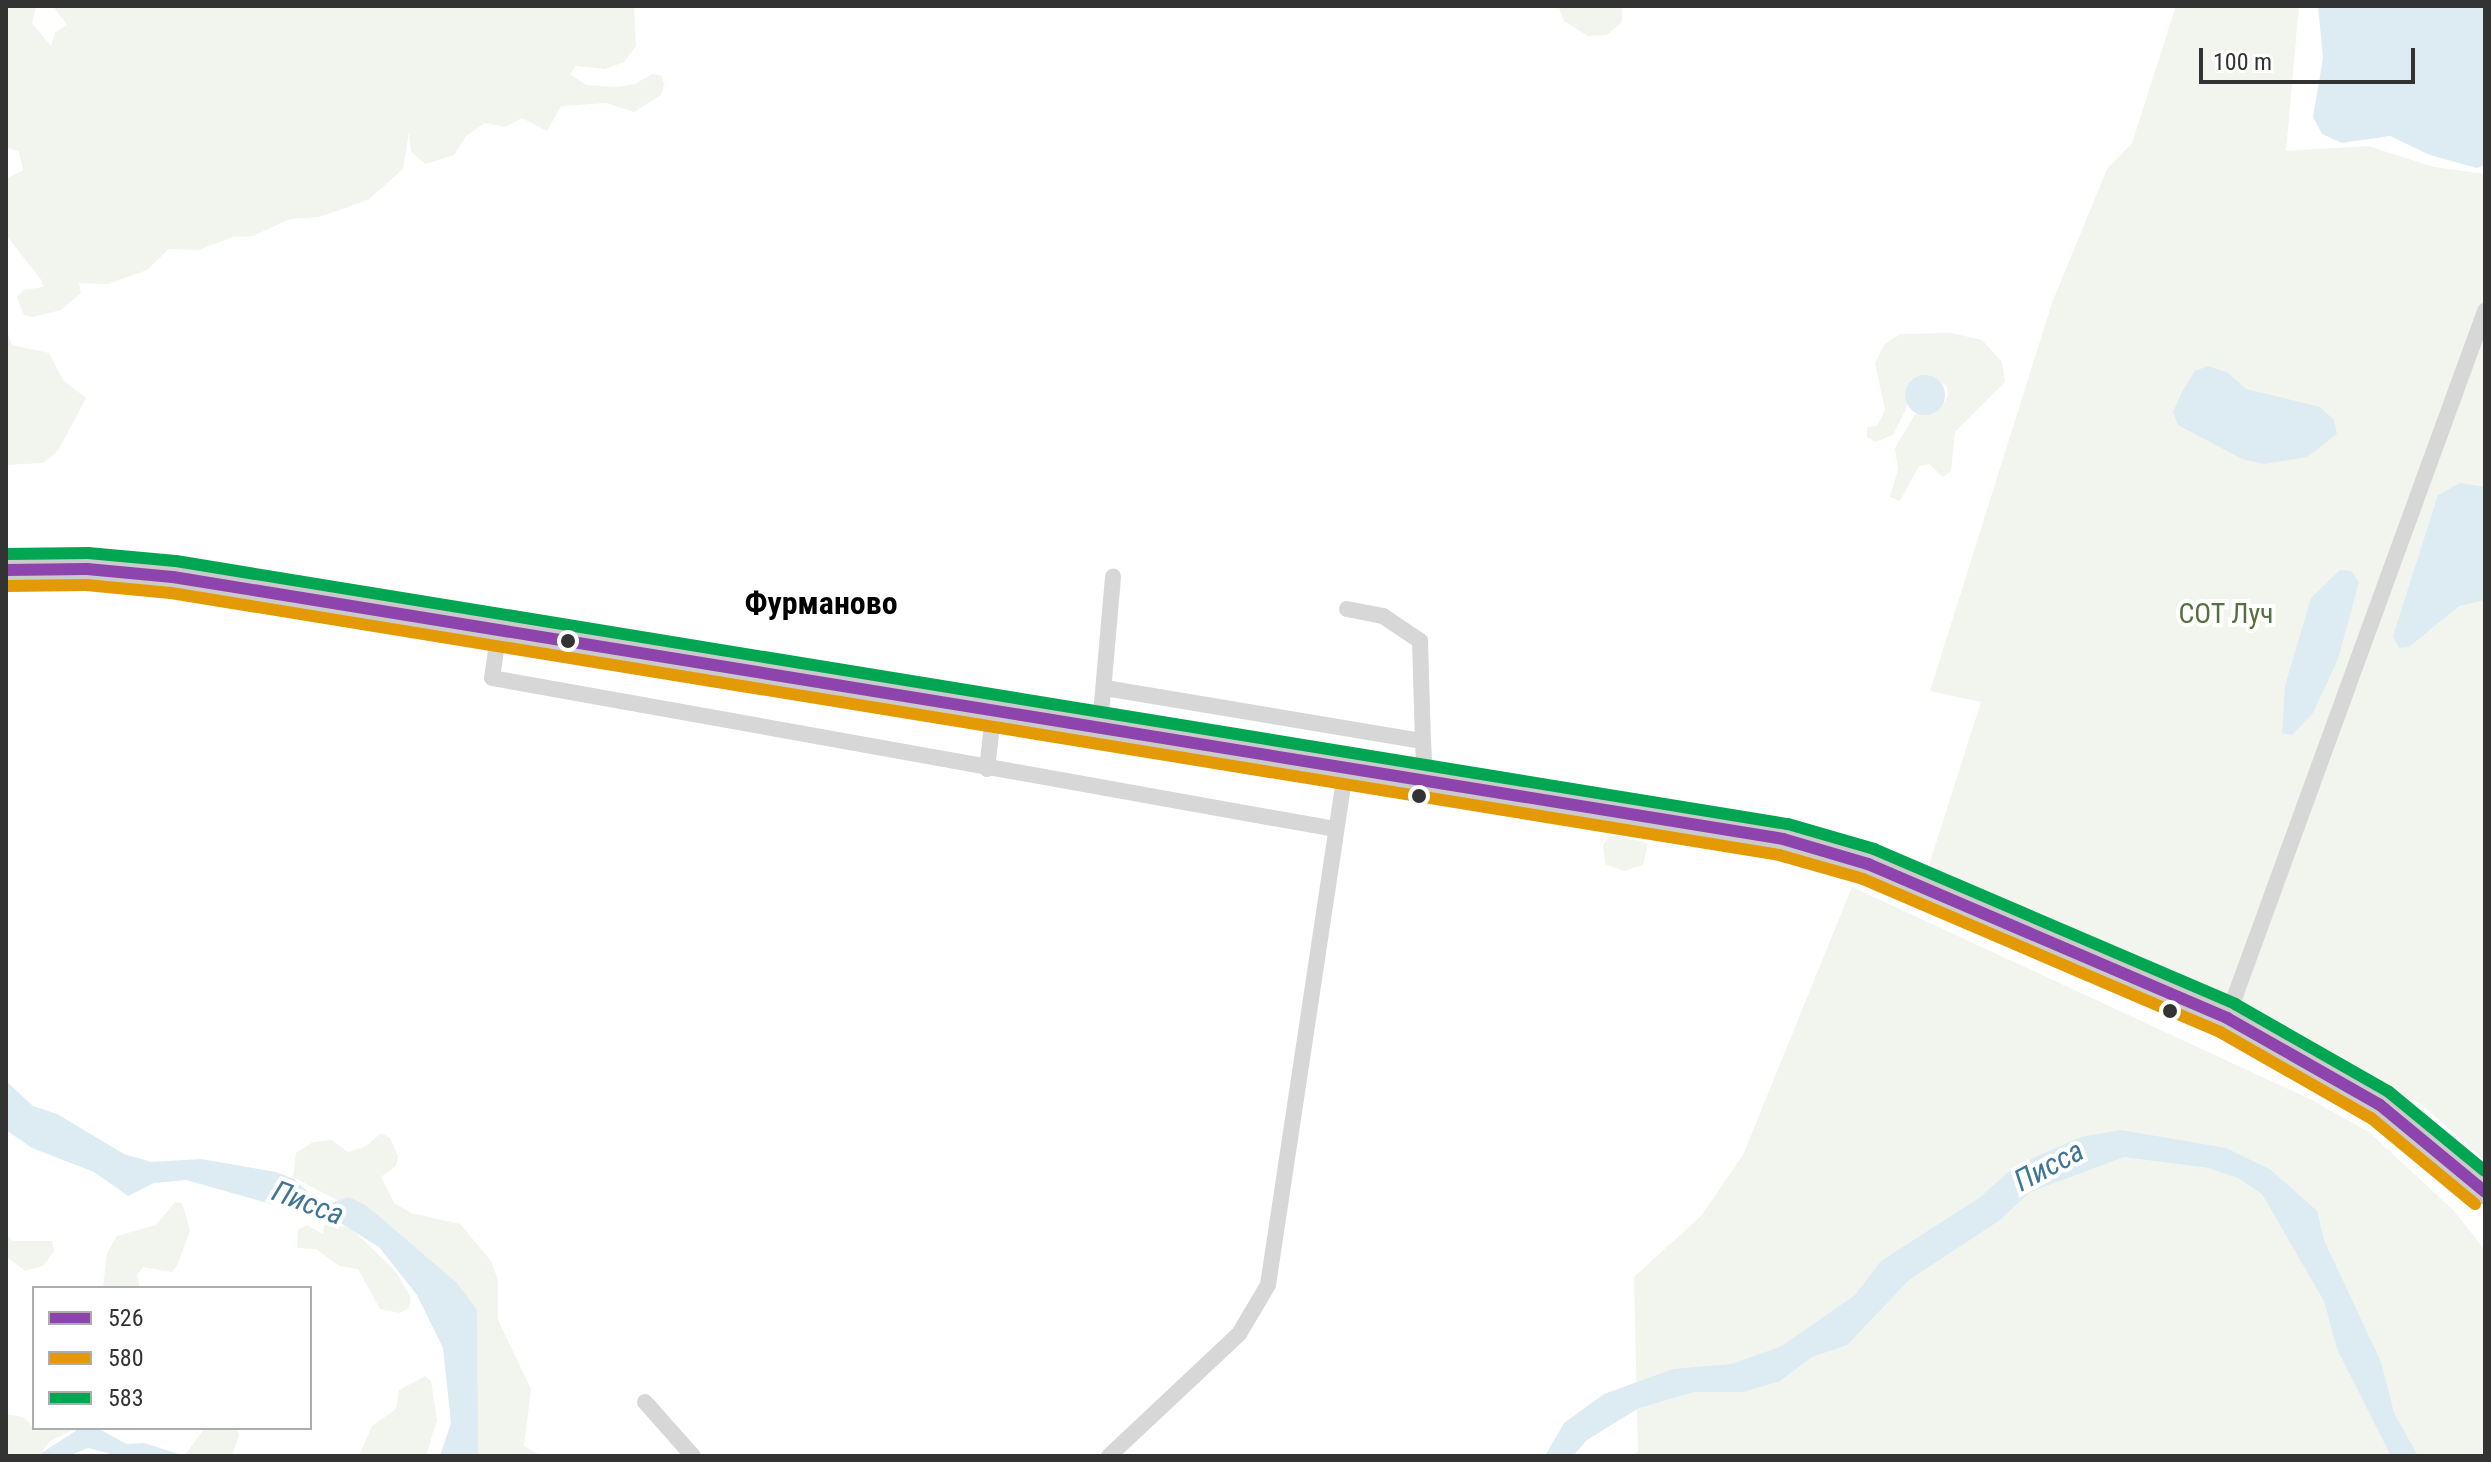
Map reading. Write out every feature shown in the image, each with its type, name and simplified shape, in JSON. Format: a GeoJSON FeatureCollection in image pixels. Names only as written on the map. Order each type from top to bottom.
{"type":"FeatureCollection","features":[{"type":"Feature","properties":{"kind":"main road"},"geometry":{"type":"LineString","coordinates":[[6,570],[129,572],[994,708],[1783,839],[1825,851],[2059,943],[2227,1018],[2380,1105],[2485,1192]]}},
{"type":"Feature","properties":{"kind":"street"},"geometry":{"type":"LineString","coordinates":[[2227,1018],[2485,311]]}},
{"type":"Feature","properties":{"kind":"street"},"geometry":{"type":"LineString","coordinates":[[1100,726],[1113,577]]}},
{"type":"Feature","properties":{"kind":"street"},"geometry":{"type":"LineString","coordinates":[[1347,609],[1383,616],[1420,641],[1425,779]]}},
{"type":"Feature","properties":{"kind":"street"},"geometry":{"type":"LineString","coordinates":[[499,629],[492,678],[1335,829]]}},
{"type":"Feature","properties":{"kind":"street"},"geometry":{"type":"LineString","coordinates":[[1105,688],[1423,741]]}},
{"type":"Feature","properties":{"kind":"street"},"geometry":{"type":"LineString","coordinates":[[987,769],[994,708]]}},
{"type":"Feature","properties":{"kind":"street"},"geometry":{"type":"LineString","coordinates":[[1109,1456],[1239,1334],[1268,1285],[1346,766]]}},
{"type":"Feature","properties":{"kind":"street"},"geometry":{"type":"LineString","coordinates":[[645,1402],[693,1456]]}},
{"type":"Feature","properties":{"kind":"green space"},"geometry":{"type":"Polygon","coordinates":[[[6,6],[36,6],[32,23],[51,46],[55,33],[67,25],[53,6],[634,6],[636,46],[624,62],[605,69],[576,66],[570,74],[586,85],[616,87],[635,84],[652,74],[662,76],[664,85],[661,95],[634,112],[606,103],[561,106],[547,131],[522,118],[505,127],[485,123],[466,136],[454,155],[426,164],[411,152],[409,132],[403,169],[368,200],[319,217],[290,219],[253,236],[233,237],[198,250],[169,249],[147,270],[108,284],[79,283],[81,293],[61,310],[33,317],[24,315],[17,297],[24,290],[43,287],[42,281],[6,235],[6,179],[23,170],[19,152],[6,147],[6,6]]]}},
{"type":"Feature","properties":{"kind":"green space"},"geometry":{"type":"Polygon","coordinates":[[[1558,6],[1622,6],[1622,22],[1607,35],[1588,36],[1564,21],[1558,6]]]}},
{"type":"Feature","properties":{"kind":"green space","name":"СОТ Луч"},"geometry":{"type":"Polygon","coordinates":[[[2176,6],[2299,6],[2286,151],[2368,146],[2434,167],[2485,174],[2485,1161],[2421,1104],[2245,1012],[1928,868],[1981,702],[1930,691],[2052,303],[2107,169],[2132,143],[2176,6]]]}},
{"type":"Feature","properties":{"kind":"green space"},"geometry":{"type":"Polygon","coordinates":[[[6,328],[12,345],[49,353],[63,380],[86,398],[58,451],[43,463],[6,465],[6,328]]]}},
{"type":"Feature","properties":{"kind":"green space"},"geometry":{"type":"Polygon","coordinates":[[[1951,333],[1982,340],[2002,362],[2005,382],[1955,432],[1951,471],[1943,477],[1929,464],[1919,466],[1900,501],[1890,497],[1898,469],[1895,448],[1915,414],[1943,404],[1948,396],[1947,386],[1930,376],[1911,379],[1906,409],[1893,435],[1875,442],[1867,437],[1867,427],[1877,426],[1885,410],[1875,363],[1884,345],[1900,334],[1951,333]]]}},
{"type":"Feature","properties":{"kind":"green space"},"geometry":{"type":"Polygon","coordinates":[[[1619,836],[1648,843],[1643,865],[1624,871],[1605,864],[1603,845],[1609,837],[1619,836]]]}},
{"type":"Feature","properties":{"kind":"green space"},"geometry":{"type":"Polygon","coordinates":[[[1852,887],[2312,1100],[2369,1132],[2453,1210],[2485,1250],[2485,1456],[1630,1456],[1638,1452],[1634,1277],[1701,1216],[1743,1155],[1852,887]]]}},
{"type":"Feature","properties":{"kind":"green space"},"geometry":{"type":"Polygon","coordinates":[[[381,1133],[390,1138],[398,1156],[396,1166],[381,1177],[394,1203],[411,1213],[460,1224],[491,1261],[498,1280],[498,1320],[531,1389],[524,1446],[542,1456],[455,1456],[459,1377],[392,1229],[293,1177],[296,1153],[313,1142],[332,1140],[348,1152],[366,1146],[381,1133]]]}},
{"type":"Feature","properties":{"kind":"green space"},"geometry":{"type":"Polygon","coordinates":[[[175,1202],[182,1203],[190,1230],[172,1272],[143,1267],[137,1275],[140,1286],[103,1286],[107,1253],[117,1236],[156,1225],[175,1202]]]}},
{"type":"Feature","properties":{"kind":"green space"},"geometry":{"type":"Polygon","coordinates":[[[334,1223],[353,1230],[396,1272],[411,1298],[409,1308],[400,1313],[380,1309],[358,1269],[339,1266],[316,1249],[297,1248],[298,1230],[307,1225],[323,1234],[324,1225],[334,1223]]]}},
{"type":"Feature","properties":{"kind":"green space"},"geometry":{"type":"Polygon","coordinates":[[[6,1235],[13,1241],[52,1241],[54,1251],[43,1266],[25,1271],[6,1256],[6,1235]]]}},
{"type":"Feature","properties":{"kind":"green space"},"geometry":{"type":"Polygon","coordinates":[[[425,1376],[431,1381],[437,1420],[426,1456],[359,1456],[372,1426],[396,1409],[399,1390],[425,1376]]]}},
{"type":"Feature","properties":{"kind":"green space"},"geometry":{"type":"Polygon","coordinates":[[[6,1414],[23,1417],[32,1430],[74,1430],[50,1441],[39,1456],[6,1456],[6,1414]]]}},
{"type":"Feature","properties":{"kind":"green space"},"geometry":{"type":"Polygon","coordinates":[[[204,1430],[237,1430],[239,1435],[232,1456],[184,1456],[204,1430]]]}},
{"type":"Feature","properties":{"kind":"water"},"geometry":{"type":"Polygon","coordinates":[[[2318,6],[2485,6],[2485,165],[2477,168],[2430,155],[2390,136],[2342,143],[2322,134],[2313,117],[2323,58],[2318,6]]]}},
{"type":"Feature","properties":{"kind":"water"},"geometry":{"type":"Polygon","coordinates":[[[2208,366],[2228,373],[2246,389],[2320,407],[2334,420],[2337,434],[2307,457],[2264,464],[2242,459],[2178,425],[2173,412],[2195,371],[2208,366]]]}},
{"type":"Feature","properties":{"kind":"water"},"geometry":{"type":"Polygon","coordinates":[[[1925,375],[1939,381],[1945,395],[1939,409],[1925,415],[1911,409],[1905,395],[1911,381],[1925,375]]]}},
{"type":"Feature","properties":{"kind":"water"},"geometry":{"type":"Polygon","coordinates":[[[2460,483],[2485,487],[2485,600],[2459,606],[2409,647],[2399,648],[2393,636],[2438,495],[2460,483]]]}},
{"type":"Feature","properties":{"kind":"water"},"geometry":{"type":"Polygon","coordinates":[[[2340,570],[2351,571],[2359,582],[2338,659],[2313,713],[2292,735],[2282,733],[2285,686],[2311,598],[2340,570]]]}},
{"type":"Feature","properties":{"kind":"water","name":"Писса"},"geometry":{"type":"Polygon","coordinates":[[[6,1081],[33,1106],[57,1114],[124,1154],[151,1162],[201,1159],[276,1172],[294,1179],[323,1206],[349,1197],[367,1206],[457,1283],[477,1310],[478,1456],[440,1456],[451,1423],[443,1348],[417,1295],[379,1247],[342,1224],[186,1180],[154,1183],[128,1196],[94,1172],[32,1148],[6,1130],[6,1081]]]}},
{"type":"Feature","properties":{"kind":"water","name":"Писса"},"geometry":{"type":"Polygon","coordinates":[[[2121,1130],[2226,1148],[2271,1170],[2317,1211],[2324,1240],[2381,1362],[2394,1413],[2418,1456],[2391,1456],[2337,1349],[2324,1301],[2262,1194],[2238,1178],[2209,1168],[2124,1157],[2030,1192],[2000,1220],[1909,1280],[1847,1345],[1812,1357],[1780,1381],[1743,1392],[1694,1392],[1639,1408],[1587,1440],[1573,1456],[1545,1456],[1564,1423],[1604,1394],[1673,1369],[1732,1364],[1782,1346],[1855,1295],[1881,1261],[1979,1198],[2015,1166],[2081,1137],[2121,1130]]]}},
{"type":"Feature","properties":{"kind":"water"},"geometry":{"type":"Polygon","coordinates":[[[77,1430],[101,1430],[127,1444],[144,1443],[185,1456],[118,1456],[88,1448],[68,1456],[37,1456],[77,1430]]]}},
{"type":"Feature","properties":{"kind":"transit line","name":"583"},"geometry":{"type":"LineString","coordinates":[[6,554],[88,553],[176,561],[1788,824],[1874,849],[2235,1004],[2389,1092],[2485,1171]]}},
{"type":"Feature","properties":{"kind":"transit line","name":"526"},"geometry":{"type":"LineString","coordinates":[[6,570],[87,569],[173,577],[1783,839],[1868,864],[2227,1018],[2380,1105],[2485,1192]]}},
{"type":"Feature","properties":{"kind":"transit line","name":"580"},"geometry":{"type":"LineString","coordinates":[[6,586],[86,585],[171,593],[1779,855],[1863,879],[2220,1032],[2371,1118],[2475,1204]]}},
{"type":"Feature","properties":{"kind":"district","name":"Фурманово"},"geometry":{"type":"Point","coordinates":[821,603]}}]}
